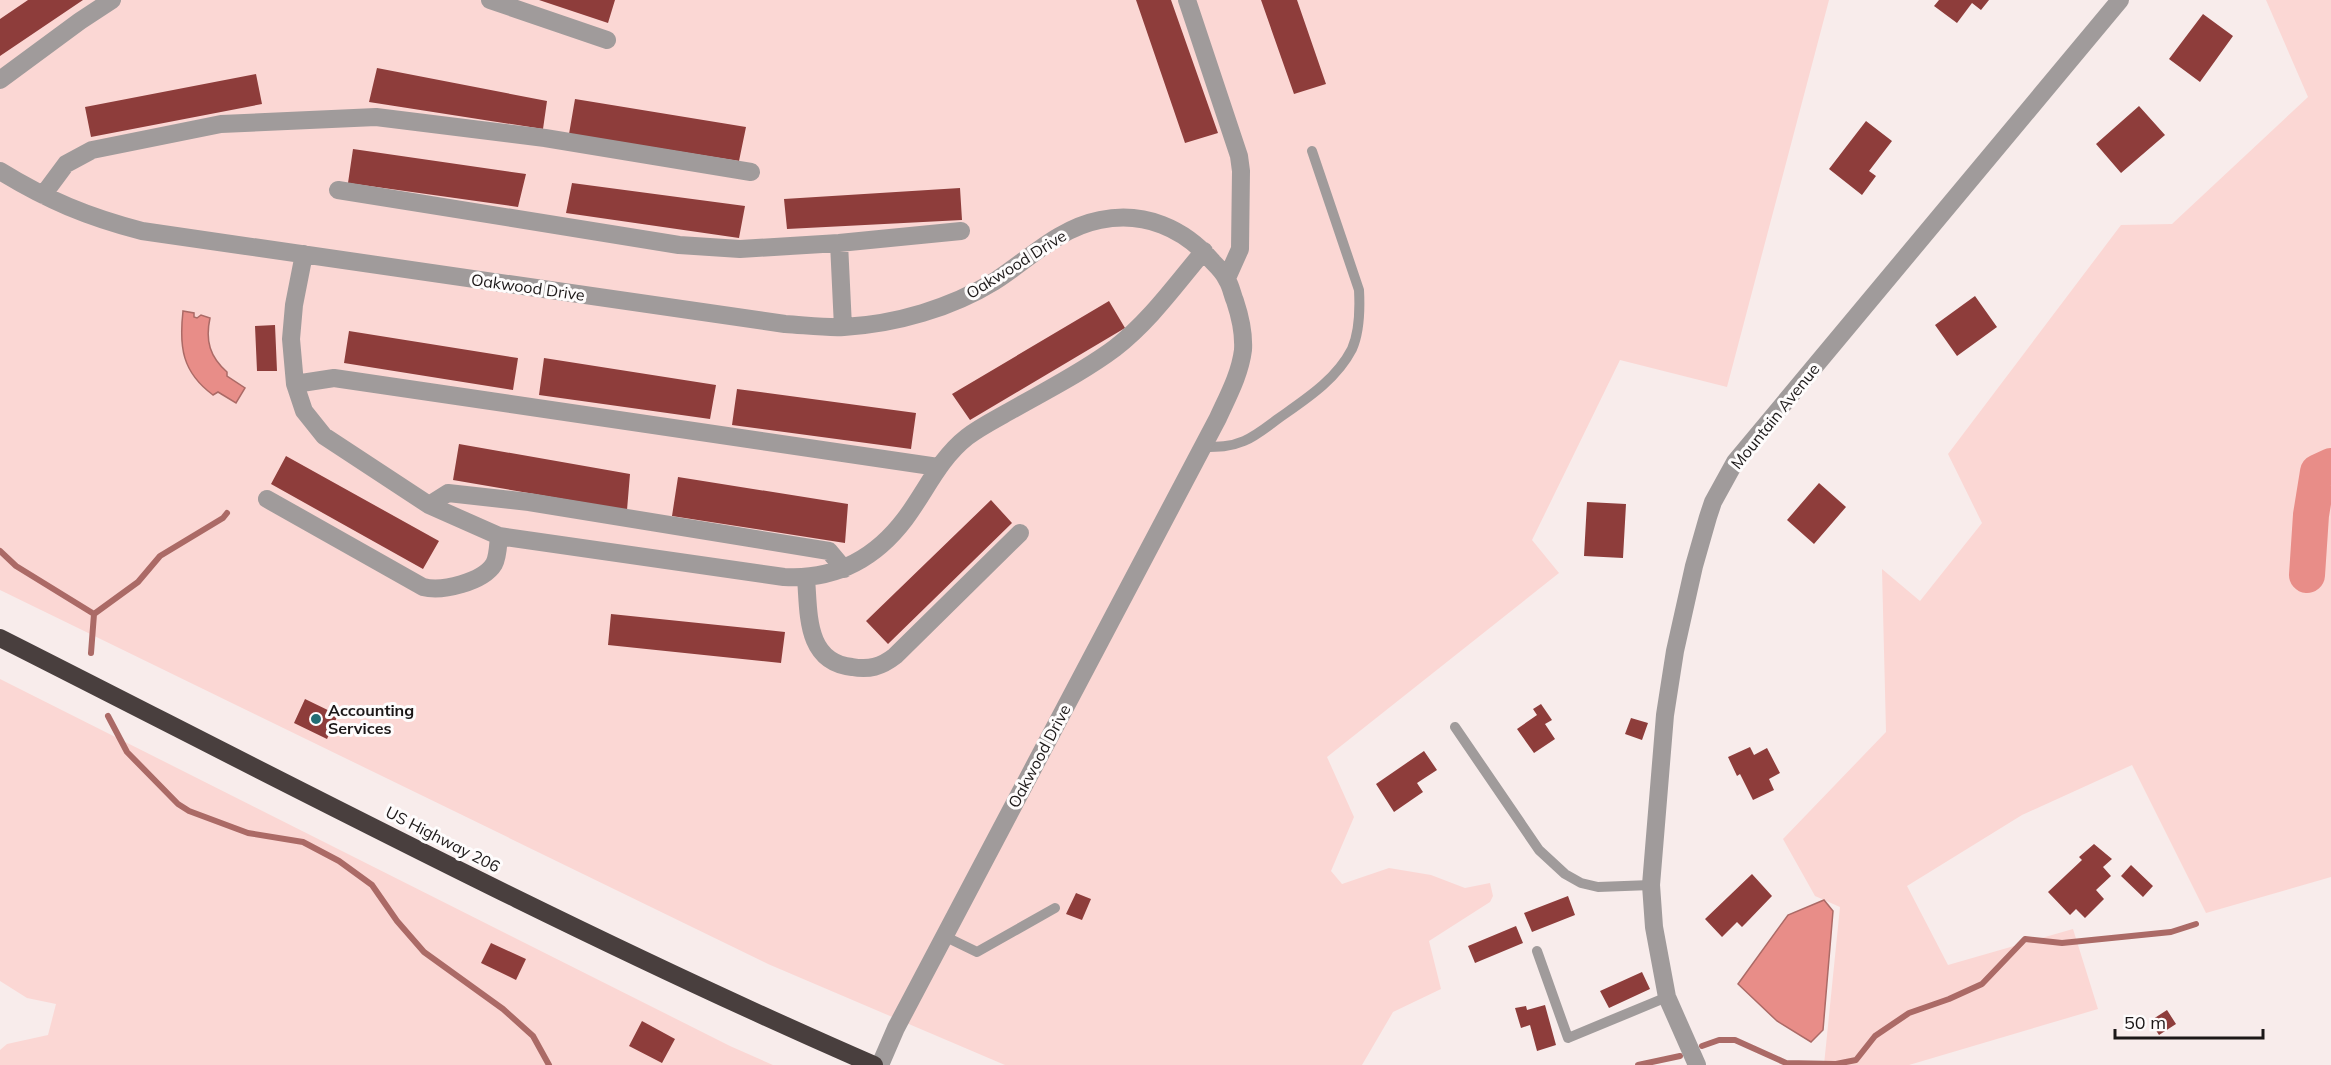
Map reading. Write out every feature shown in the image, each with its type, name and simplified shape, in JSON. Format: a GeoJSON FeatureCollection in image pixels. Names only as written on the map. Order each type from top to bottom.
{"type":"FeatureCollection","features":[{"type":"Feature","properties":{"kind":"highway","name":"US Highway 206"},"geometry":{"type":"LineString","coordinates":[[0,638],[570,924],[796,1031],[874,1065]]}},
{"type":"Feature","properties":{"kind":"street"},"geometry":{"type":"LineString","coordinates":[[0,80],[112,0]]}},
{"type":"Feature","properties":{"kind":"street"},"geometry":{"type":"LineString","coordinates":[[490,0],[607,40]]}},
{"type":"Feature","properties":{"kind":"street"},"geometry":{"type":"LineString","coordinates":[[1187,0],[1239,156],[1241,171],[1240,249],[1227,278]]}},
{"type":"Feature","properties":{"kind":"street","name":"Mountain Avenue"},"geometry":{"type":"LineString","coordinates":[[1697,1065],[1667,997],[1654,927],[1651,885],[1665,715],[1675,651],[1697,556],[1713,502],[1735,462],[2120,0]]}},
{"type":"Feature","properties":{"kind":"street"},"geometry":{"type":"LineString","coordinates":[[43,195],[66,164],[92,150],[221,124],[376,117],[545,138],[751,172]]}},
{"type":"Feature","properties":{"kind":"street","name":"Oakwood Drive"},"geometry":{"type":"LineString","coordinates":[[0,171],[43,195],[90,217],[142,231],[785,324],[843,327],[889,321],[949,303],[993,282],[1057,237],[1099,220],[1119,218],[1154,221],[1174,230],[1204,251],[1227,278],[1240,316],[1243,349],[1232,388],[896,1028],[880,1065]]}},
{"type":"Feature","properties":{"kind":"street"},"geometry":{"type":"LineString","coordinates":[[338,190],[679,245],[740,249],[839,243],[961,231]]}},
{"type":"Feature","properties":{"kind":"street"},"geometry":{"type":"LineString","coordinates":[[839,243],[843,327]]}},
{"type":"Feature","properties":{"kind":"street"},"geometry":{"type":"LineString","coordinates":[[304,254],[294,305],[291,339],[295,384],[304,411],[324,436],[429,505],[499,536],[784,577],[806,578],[824,576],[868,556],[905,519],[938,467],[953,449],[968,436],[1114,349],[1138,328],[1204,251]]}},
{"type":"Feature","properties":{"kind":"street"},"geometry":{"type":"LineString","coordinates":[[295,384],[334,378],[938,467]]}},
{"type":"Feature","properties":{"kind":"street"},"geometry":{"type":"LineString","coordinates":[[429,505],[448,493],[529,502],[829,551],[843,569]]}},
{"type":"Feature","properties":{"kind":"street"},"geometry":{"type":"LineString","coordinates":[[267,499],[423,587],[433,590],[472,580],[486,572],[495,561],[499,536]]}},
{"type":"Feature","properties":{"kind":"street"},"geometry":{"type":"LineString","coordinates":[[806,578],[809,623],[814,640],[822,652],[847,667],[874,668],[883,665],[895,656],[1020,533]]}},
{"type":"Feature","properties":{"kind":"lane"},"geometry":{"type":"LineString","coordinates":[[1203,447],[1223,447],[1245,441],[1266,428],[1322,387],[1353,348],[1360,310],[1359,290],[1312,151]]}},
{"type":"Feature","properties":{"kind":"lane"},"geometry":{"type":"LineString","coordinates":[[1455,727],[1539,850],[1565,874],[1581,883],[1598,887],[1651,885]]}},
{"type":"Feature","properties":{"kind":"lane"},"geometry":{"type":"LineString","coordinates":[[944,936],[978,952],[1055,908]]}},
{"type":"Feature","properties":{"kind":"lane"},"geometry":{"type":"LineString","coordinates":[[1537,951],[1568,1038],[1667,997]]}},
{"type":"Feature","properties":{"kind":"shaded area"},"geometry":{"type":"Polygon","coordinates":[[[0,0],[1829,0],[1727,387],[1620,360],[1532,540],[1559,573],[1327,757],[1354,817],[1331,871],[1342,884],[1389,868],[1431,875],[1465,888],[1490,883],[1493,896],[1490,902],[1429,941],[1441,989],[1393,1012],[1362,1065],[1005,1065],[768,964],[0,590],[0,0]]]}},
{"type":"Feature","properties":{"kind":"shaded area"},"geometry":{"type":"Polygon","coordinates":[[[2266,0],[2331,0],[2331,877],[2206,913],[2132,765],[2022,815],[1907,886],[1948,965],[2073,929],[2098,1009],[1909,1065],[1824,1065],[1840,907],[1815,896],[1783,839],[1886,732],[1882,569],[1920,601],[1982,523],[1948,454],[2121,225],[2172,224],[2308,97],[2266,0]]]}},
{"type":"Feature","properties":{"kind":"shaded area"},"geometry":{"type":"Polygon","coordinates":[[[183,311],[194,313],[194,317],[197,318],[201,315],[210,318],[208,334],[210,348],[216,360],[227,372],[227,376],[245,388],[236,403],[218,392],[213,395],[189,368],[183,347],[183,311]]]}},
{"type":"Feature","properties":{"kind":"shaded area"},"geometry":{"type":"Polygon","coordinates":[[[0,679],[730,1046],[773,1065],[0,1065],[0,1050],[7,1044],[48,1035],[56,1004],[27,998],[0,981],[0,679]]]}},
{"type":"Feature","properties":{"kind":"shaded area"},"geometry":{"type":"Polygon","coordinates":[[[1824,900],[1833,911],[1823,1030],[1811,1042],[1777,1021],[1738,984],[1788,915],[1824,900]]]}},
{"type":"Feature","properties":{"kind":"building"},"geometry":{"type":"Polygon","coordinates":[[[28,0],[83,0],[0,56],[0,19],[28,0]]]}},
{"type":"Feature","properties":{"kind":"building"},"geometry":{"type":"Polygon","coordinates":[[[539,0],[615,0],[608,23],[539,0]]]}},
{"type":"Feature","properties":{"kind":"building"},"geometry":{"type":"Polygon","coordinates":[[[1136,0],[1171,0],[1218,133],[1185,143],[1136,0]]]}},
{"type":"Feature","properties":{"kind":"building"},"geometry":{"type":"Polygon","coordinates":[[[1261,0],[1297,0],[1326,84],[1294,94],[1261,0]]]}},
{"type":"Feature","properties":{"kind":"building"},"geometry":{"type":"Polygon","coordinates":[[[1939,0],[1989,0],[1981,10],[1972,3],[1957,23],[1934,6],[1939,0]]]}},
{"type":"Feature","properties":{"kind":"building"},"geometry":{"type":"Polygon","coordinates":[[[2203,14],[2233,36],[2200,82],[2169,59],[2203,14]]]}},
{"type":"Feature","properties":{"kind":"building"},"geometry":{"type":"Polygon","coordinates":[[[377,68],[547,101],[543,129],[369,102],[377,68]]]}},
{"type":"Feature","properties":{"kind":"building"},"geometry":{"type":"Polygon","coordinates":[[[256,74],[262,104],[91,137],[85,107],[256,74]]]}},
{"type":"Feature","properties":{"kind":"building"},"geometry":{"type":"Polygon","coordinates":[[[575,99],[746,127],[739,161],[569,134],[575,99]]]}},
{"type":"Feature","properties":{"kind":"building"},"geometry":{"type":"Polygon","coordinates":[[[2139,106],[2165,135],[2121,173],[2096,144],[2139,106]]]}},
{"type":"Feature","properties":{"kind":"building"},"geometry":{"type":"Polygon","coordinates":[[[1866,121],[1892,141],[1869,171],[1876,176],[1862,195],[1829,169],[1866,121]]]}},
{"type":"Feature","properties":{"kind":"building"},"geometry":{"type":"Polygon","coordinates":[[[353,149],[526,174],[518,207],[348,183],[353,149]]]}},
{"type":"Feature","properties":{"kind":"building"},"geometry":{"type":"Polygon","coordinates":[[[572,183],[745,206],[739,238],[566,213],[572,183]]]}},
{"type":"Feature","properties":{"kind":"building"},"geometry":{"type":"Polygon","coordinates":[[[960,188],[962,220],[787,229],[784,199],[960,188]]]}},
{"type":"Feature","properties":{"kind":"building"},"geometry":{"type":"Polygon","coordinates":[[[1975,296],[1997,327],[1957,356],[1935,325],[1975,296]]]}},
{"type":"Feature","properties":{"kind":"building"},"geometry":{"type":"Polygon","coordinates":[[[1109,301],[1125,328],[970,420],[952,394],[1109,301]]]}},
{"type":"Feature","properties":{"kind":"building"},"geometry":{"type":"Polygon","coordinates":[[[275,325],[277,371],[257,371],[255,326],[275,325]]]}},
{"type":"Feature","properties":{"kind":"building"},"geometry":{"type":"Polygon","coordinates":[[[349,331],[518,358],[513,390],[344,363],[349,331]]]}},
{"type":"Feature","properties":{"kind":"building"},"geometry":{"type":"Polygon","coordinates":[[[544,358],[716,385],[710,419],[539,395],[544,358]]]}},
{"type":"Feature","properties":{"kind":"building"},"geometry":{"type":"Polygon","coordinates":[[[737,389],[916,413],[911,449],[732,425],[737,389]]]}},
{"type":"Feature","properties":{"kind":"building"},"geometry":{"type":"Polygon","coordinates":[[[459,444],[630,474],[627,510],[453,480],[459,444]]]}},
{"type":"Feature","properties":{"kind":"building"},"geometry":{"type":"Polygon","coordinates":[[[286,456],[439,541],[423,569],[271,484],[286,456]]]}},
{"type":"Feature","properties":{"kind":"building"},"geometry":{"type":"Polygon","coordinates":[[[678,477],[848,504],[845,543],[672,516],[678,477]]]}},
{"type":"Feature","properties":{"kind":"building"},"geometry":{"type":"Polygon","coordinates":[[[1819,483],[1846,507],[1814,544],[1787,520],[1819,483]]]}},
{"type":"Feature","properties":{"kind":"building"},"geometry":{"type":"Polygon","coordinates":[[[991,500],[1012,523],[888,644],[866,621],[991,500]]]}},
{"type":"Feature","properties":{"kind":"building"},"geometry":{"type":"Polygon","coordinates":[[[1587,502],[1626,504],[1623,558],[1584,556],[1587,502]]]}},
{"type":"Feature","properties":{"kind":"building"},"geometry":{"type":"Polygon","coordinates":[[[611,614],[785,632],[781,663],[608,645],[611,614]]]}},
{"type":"Feature","properties":{"kind":"building","name":"Accounting Services"},"geometry":{"type":"Polygon","coordinates":[[[305,699],[338,715],[327,739],[294,723],[305,699]]]}},
{"type":"Feature","properties":{"kind":"building"},"geometry":{"type":"Polygon","coordinates":[[[1541,704],[1552,720],[1545,724],[1555,739],[1534,753],[1517,729],[1537,715],[1533,709],[1541,704]]]}},
{"type":"Feature","properties":{"kind":"building"},"geometry":{"type":"Polygon","coordinates":[[[1631,718],[1648,723],[1642,740],[1625,734],[1631,718]]]}},
{"type":"Feature","properties":{"kind":"building"},"geometry":{"type":"Polygon","coordinates":[[[1750,747],[1754,755],[1767,748],[1780,773],[1769,779],[1774,790],[1753,800],[1740,774],[1737,776],[1728,757],[1750,747]]]}},
{"type":"Feature","properties":{"kind":"building"},"geometry":{"type":"Polygon","coordinates":[[[1424,751],[1437,770],[1417,783],[1423,792],[1394,812],[1376,784],[1424,751]]]}},
{"type":"Feature","properties":{"kind":"building"},"geometry":{"type":"Polygon","coordinates":[[[2094,844],[2112,859],[2103,867],[2111,876],[2096,890],[2104,899],[2085,918],[2076,909],[2070,915],[2048,892],[2082,860],[2079,857],[2094,844]]]}},
{"type":"Feature","properties":{"kind":"building"},"geometry":{"type":"Polygon","coordinates":[[[2131,865],[2153,886],[2143,897],[2121,876],[2131,865]]]}},
{"type":"Feature","properties":{"kind":"building"},"geometry":{"type":"Polygon","coordinates":[[[1752,874],[1772,896],[1742,927],[1737,922],[1722,937],[1705,919],[1752,874]]]}},
{"type":"Feature","properties":{"kind":"building"},"geometry":{"type":"Polygon","coordinates":[[[1076,893],[1091,899],[1082,920],[1066,914],[1076,893]]]}},
{"type":"Feature","properties":{"kind":"building"},"geometry":{"type":"Polygon","coordinates":[[[1568,896],[1575,915],[1532,932],[1524,913],[1568,896]]]}},
{"type":"Feature","properties":{"kind":"building"},"geometry":{"type":"Polygon","coordinates":[[[1516,926],[1523,943],[1475,963],[1468,946],[1516,926]]]}},
{"type":"Feature","properties":{"kind":"building"},"geometry":{"type":"Polygon","coordinates":[[[491,943],[526,959],[516,980],[481,963],[491,943]]]}},
{"type":"Feature","properties":{"kind":"building"},"geometry":{"type":"Polygon","coordinates":[[[1642,972],[1650,989],[1609,1008],[1600,991],[1642,972]]]}},
{"type":"Feature","properties":{"kind":"building"},"geometry":{"type":"Polygon","coordinates":[[[1545,1005],[1556,1045],[1537,1051],[1530,1025],[1521,1028],[1515,1008],[1526,1006],[1527,1010],[1545,1005]]]}},
{"type":"Feature","properties":{"kind":"building"},"geometry":{"type":"Polygon","coordinates":[[[2167,1010],[2176,1024],[2159,1035],[2150,1021],[2167,1010]]]}},
{"type":"Feature","properties":{"kind":"building"},"geometry":{"type":"Polygon","coordinates":[[[642,1021],[675,1039],[662,1063],[629,1046],[642,1021]]]}},
{"type":"Feature","properties":{"kind":"waterway"},"geometry":{"type":"LineString","coordinates":[[2307,575],[2311,515],[2318,472],[2331,466]]}},
{"type":"Feature","properties":{"kind":"waterway"},"geometry":{"type":"LineString","coordinates":[[91,653],[94,614],[138,582],[160,556],[223,518],[227,513]]}},
{"type":"Feature","properties":{"kind":"waterway"},"geometry":{"type":"LineString","coordinates":[[0,551],[16,566],[94,614]]}},
{"type":"Feature","properties":{"kind":"waterway"},"geometry":{"type":"LineString","coordinates":[[108,716],[127,752],[178,804],[189,811],[248,833],[303,842],[339,861],[372,885],[397,921],[424,952],[503,1009],[533,1036],[549,1065]]}},
{"type":"Feature","properties":{"kind":"waterway"},"geometry":{"type":"LineString","coordinates":[[1702,1046],[1719,1040],[1735,1040],[1786,1063],[1836,1064],[1856,1060],[1875,1036],[1909,1013],[1982,984],[2025,939],[2062,943],[2171,932],[2196,924]]}},
{"type":"Feature","properties":{"kind":"waterway"},"geometry":{"type":"LineString","coordinates":[[1638,1065],[1680,1056]]}},
{"type":"Feature","properties":{"kind":"place","name":"Accounting Services"},"geometry":{"type":"Point","coordinates":[316,719]}}]}
